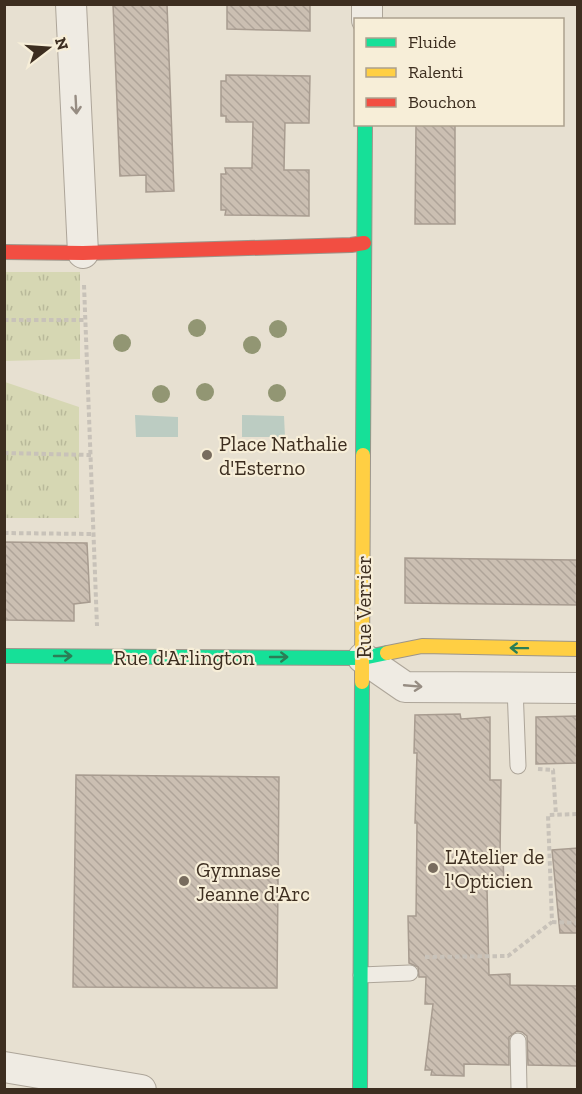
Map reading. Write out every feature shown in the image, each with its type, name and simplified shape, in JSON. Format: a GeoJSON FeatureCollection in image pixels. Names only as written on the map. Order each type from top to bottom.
{"type":"FeatureCollection","features":[{"type":"Feature","properties":{"kind":"street"},"geometry":{"type":"LineString","coordinates":[[71,4],[83,253]]}},
{"type":"Feature","properties":{"kind":"street","name":"Rue Verrier"},"geometry":{"type":"LineString","coordinates":[[360,1089],[365,126]]}},
{"type":"Feature","properties":{"kind":"street"},"geometry":{"type":"LineString","coordinates":[[4,252],[83,253],[339,246],[364,243]]}},
{"type":"Feature","properties":{"kind":"street","name":"Rue d'Arlington"},"geometry":{"type":"LineString","coordinates":[[4,656],[363,658],[422,646],[578,649]]}},
{"type":"Feature","properties":{"kind":"street"},"geometry":{"type":"LineString","coordinates":[[363,658],[405,687],[578,688]]}},
{"type":"Feature","properties":{"kind":"street"},"geometry":{"type":"LineString","coordinates":[[4,1067],[141,1089]]}},
{"type":"Feature","properties":{"kind":"lane"},"geometry":{"type":"LineString","coordinates":[[515,687],[518,766]]}},
{"type":"Feature","properties":{"kind":"lane"},"geometry":{"type":"LineString","coordinates":[[362,975],[410,974]]}},
{"type":"Feature","properties":{"kind":"lane"},"geometry":{"type":"LineString","coordinates":[[518,1041],[519,1089]]}},
{"type":"Feature","properties":{"kind":"path"},"geometry":{"type":"LineString","coordinates":[[83,253],[98,656]]}},
{"type":"Feature","properties":{"kind":"path"},"geometry":{"type":"LineString","coordinates":[[4,320],[86,320]]}},
{"type":"Feature","properties":{"kind":"path"},"geometry":{"type":"LineString","coordinates":[[4,453],[91,456]]}},
{"type":"Feature","properties":{"kind":"path"},"geometry":{"type":"LineString","coordinates":[[4,532],[94,534]]}},
{"type":"Feature","properties":{"kind":"path"},"geometry":{"type":"LineString","coordinates":[[536,764],[539,770],[552,770],[556,815]]}},
{"type":"Feature","properties":{"kind":"path"},"geometry":{"type":"LineString","coordinates":[[552,922],[548,815],[578,814]]}},
{"type":"Feature","properties":{"kind":"path"},"geometry":{"type":"LineString","coordinates":[[420,957],[508,956],[552,922],[578,923]]}},
{"type":"Feature","properties":{"kind":"green space"},"geometry":{"type":"Polygon","coordinates":[[[4,272],[80,272],[80,359],[5,361],[4,272]]]}},
{"type":"Feature","properties":{"kind":"green space"},"geometry":{"type":"Polygon","coordinates":[[[5,382],[79,407],[79,518],[5,518],[5,382]]]}},
{"type":"Feature","properties":{"kind":"shaded area"},"geometry":{"type":"Polygon","coordinates":[[[135,415],[178,417],[178,437],[136,437],[135,415]]]}},
{"type":"Feature","properties":{"kind":"shaded area"},"geometry":{"type":"Polygon","coordinates":[[[242,415],[284,416],[285,437],[242,437],[242,415]]]}},
{"type":"Feature","properties":{"kind":"building"},"geometry":{"type":"Polygon","coordinates":[[[113,4],[167,4],[174,191],[146,192],[146,175],[120,176],[113,4]]]}},
{"type":"Feature","properties":{"kind":"building"},"geometry":{"type":"Polygon","coordinates":[[[227,4],[310,4],[310,31],[227,29],[227,4]]]}},
{"type":"Feature","properties":{"kind":"building"},"geometry":{"type":"Polygon","coordinates":[[[226,75],[310,76],[309,123],[285,123],[284,170],[309,170],[309,216],[225,215],[226,210],[221,210],[221,174],[226,174],[225,168],[252,168],[253,122],[226,122],[226,116],[221,116],[221,81],[226,81],[226,75]]]}},
{"type":"Feature","properties":{"kind":"building"},"geometry":{"type":"Polygon","coordinates":[[[416,126],[455,126],[455,224],[415,224],[416,126]]]}},
{"type":"Feature","properties":{"kind":"building"},"geometry":{"type":"Polygon","coordinates":[[[4,542],[87,543],[90,602],[74,604],[74,621],[4,620],[4,542]]]}},
{"type":"Feature","properties":{"kind":"building"},"geometry":{"type":"Polygon","coordinates":[[[405,558],[578,560],[578,605],[405,603],[405,558]]]}},
{"type":"Feature","properties":{"kind":"building"},"geometry":{"type":"Polygon","coordinates":[[[460,714],[461,719],[490,717],[490,780],[501,780],[500,856],[503,856],[504,887],[487,888],[489,975],[510,974],[510,985],[578,986],[578,1066],[528,1065],[527,1036],[517,1031],[509,1037],[509,1065],[464,1064],[464,1076],[431,1075],[432,1070],[425,1070],[433,1004],[425,1004],[426,977],[419,977],[418,967],[409,963],[408,916],[416,916],[417,753],[414,753],[415,715],[460,714]]]}},
{"type":"Feature","properties":{"kind":"building"},"geometry":{"type":"Polygon","coordinates":[[[578,716],[578,763],[536,764],[536,717],[578,716]]]}},
{"type":"Feature","properties":{"kind":"building","name":"Gymnase Jeanne d'Arc"},"geometry":{"type":"Polygon","coordinates":[[[76,775],[279,777],[277,988],[73,987],[76,775]]]}},
{"type":"Feature","properties":{"kind":"building"},"geometry":{"type":"Polygon","coordinates":[[[578,848],[578,933],[560,933],[552,850],[578,848]]]}},
{"type":"Feature","properties":{"kind":"traffic: fast"},"geometry":{"type":"LineString","coordinates":[[363,455],[365,126]]}},
{"type":"Feature","properties":{"kind":"traffic: fast"},"geometry":{"type":"LineString","coordinates":[[4,656],[363,658],[387,653]]}},
{"type":"Feature","properties":{"kind":"traffic: fast"},"geometry":{"type":"LineString","coordinates":[[360,1090],[362,682]]}},
{"type":"Feature","properties":{"kind":"traffic: slow"},"geometry":{"type":"LineString","coordinates":[[362,682],[363,455]]}},
{"type":"Feature","properties":{"kind":"traffic: slow"},"geometry":{"type":"LineString","coordinates":[[387,653],[422,646],[578,649]]}},
{"type":"Feature","properties":{"kind":"traffic: jam"},"geometry":{"type":"LineString","coordinates":[[4,252],[83,253],[364,243]]}},
{"type":"Feature","properties":{"kind":"place","name":"Place Nathalie d'Esterno"},"geometry":{"type":"Point","coordinates":[207,455]}},
{"type":"Feature","properties":{"kind":"place","name":"L'Atelier de l'Opticien"},"geometry":{"type":"Point","coordinates":[433,868]}},
{"type":"Feature","properties":{"kind":"place","name":"Gymnase Jeanne d'Arc"},"geometry":{"type":"Point","coordinates":[184,881]}}]}
